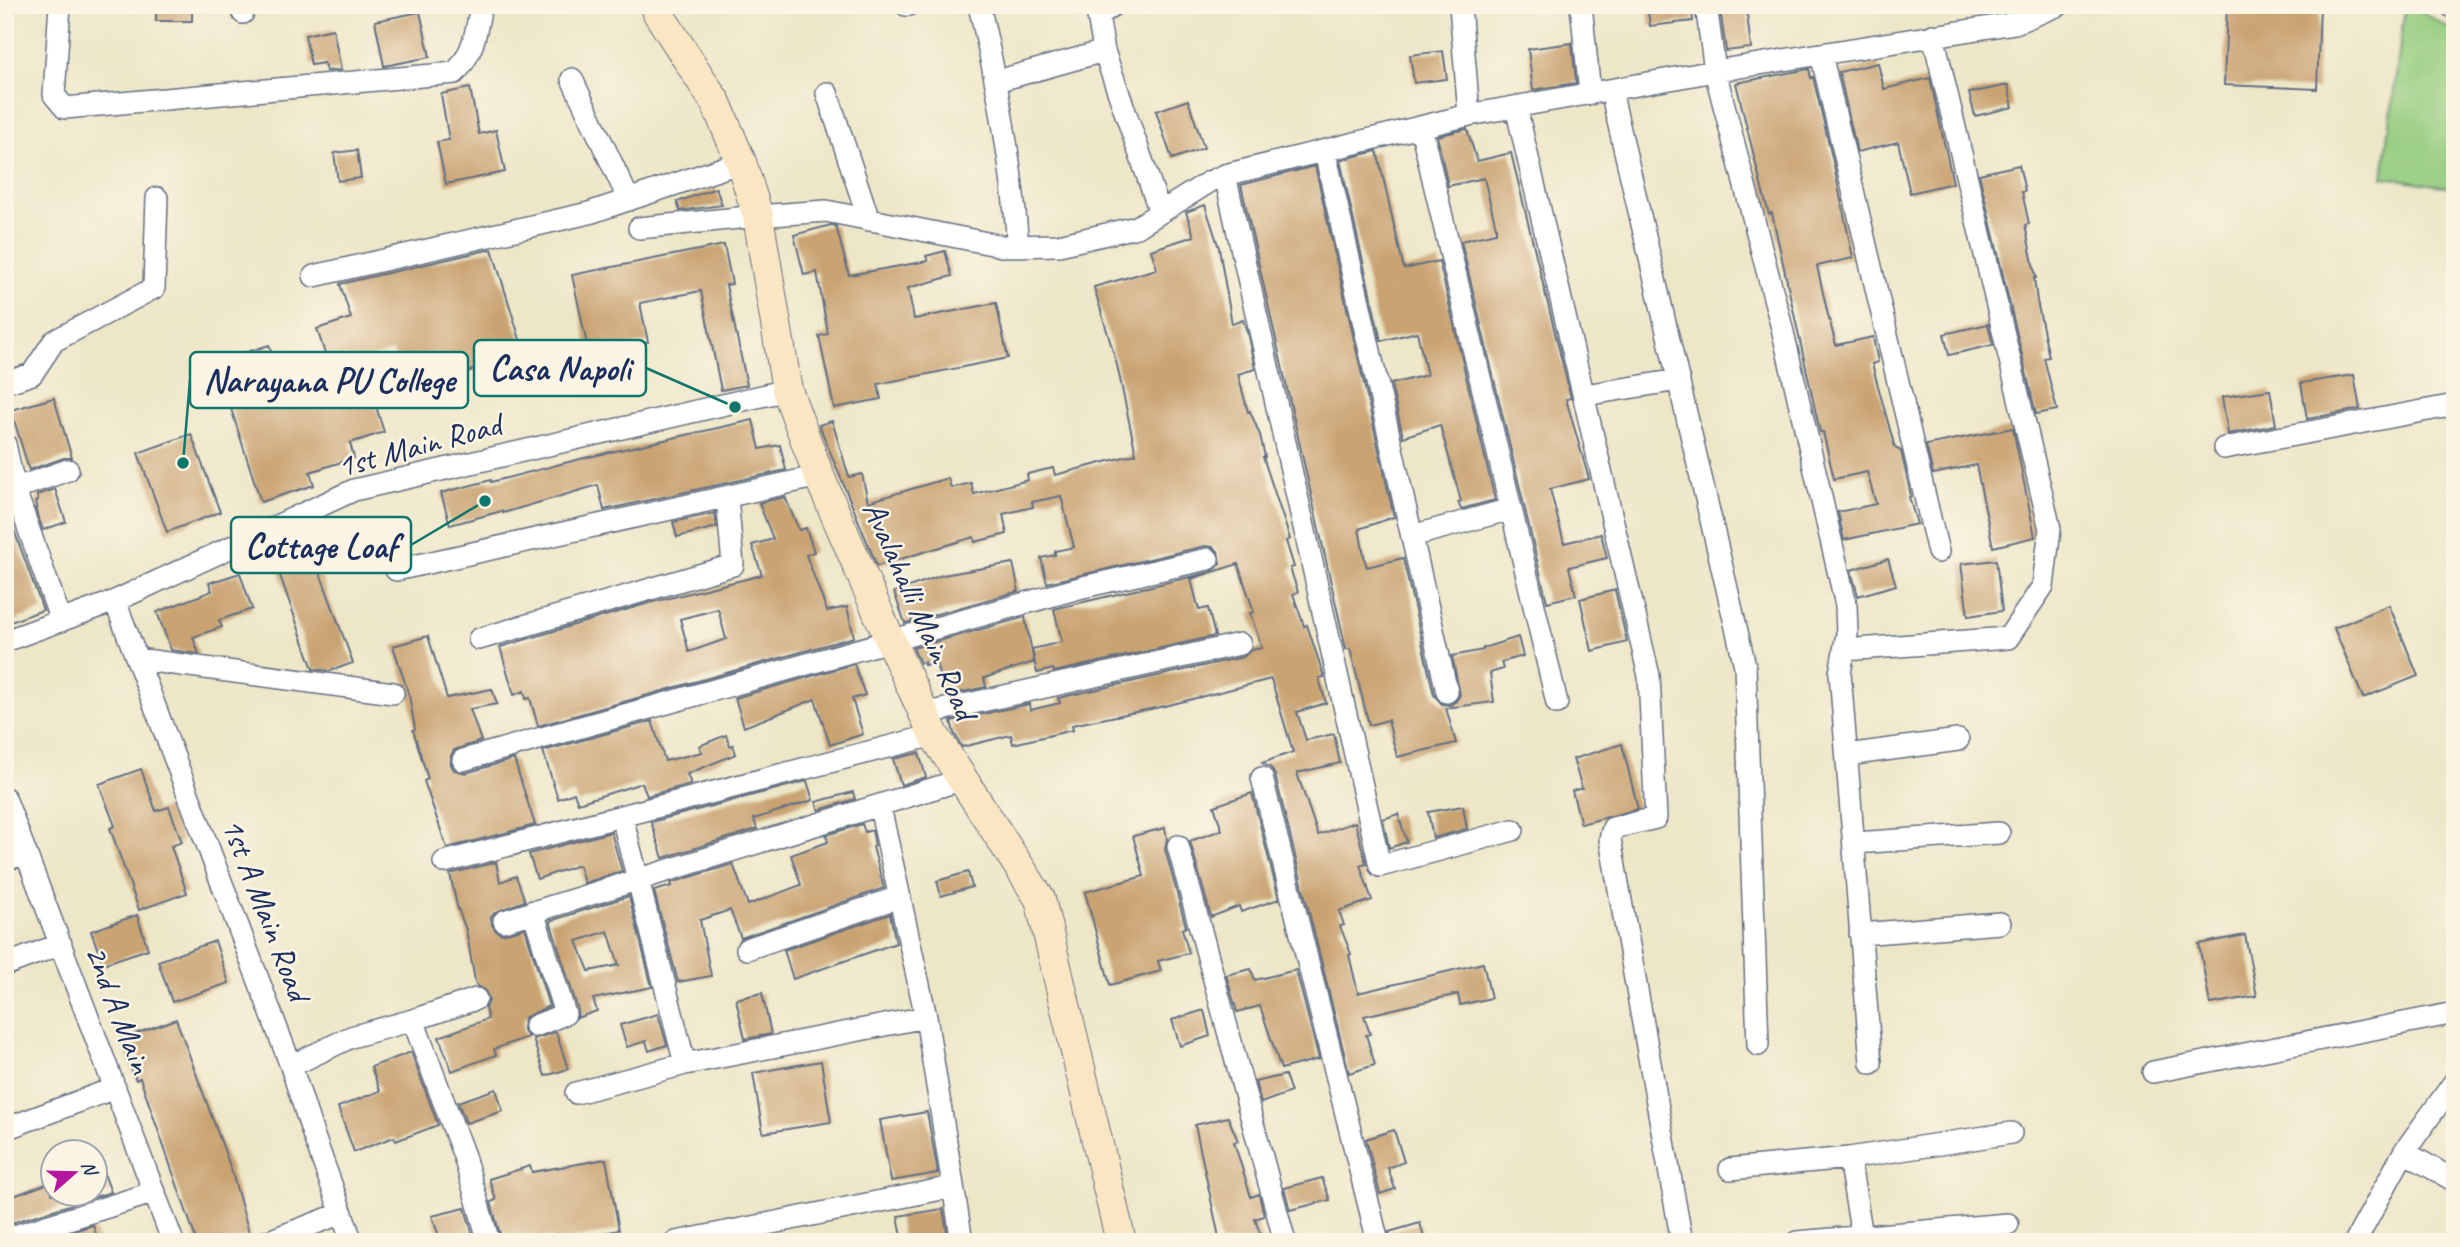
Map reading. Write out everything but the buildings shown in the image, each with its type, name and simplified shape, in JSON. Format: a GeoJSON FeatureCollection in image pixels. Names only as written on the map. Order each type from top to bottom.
{"type":"FeatureCollection","features":[{"type":"Feature","properties":{"kind":"main road","name":"Avalahalli Main Road"},"geometry":{"type":"LineString","coordinates":[[656,5],[658,13],[716,103],[741,162],[758,216],[787,390],[819,476],[929,725],[1040,899],[1121,1242]]}},
{"type":"Feature","properties":{"kind":"street"},"geometry":{"type":"LineString","coordinates":[[60,5],[54,95],[65,108],[455,73],[467,60],[471,50],[481,5]]}},
{"type":"Feature","properties":{"kind":"street"},"geometry":{"type":"LineString","coordinates":[[979,5],[997,81],[1014,196],[1018,246]]}},
{"type":"Feature","properties":{"kind":"street"},"geometry":{"type":"LineString","coordinates":[[1113,5],[1098,16],[1104,51],[1160,212]]}},
{"type":"Feature","properties":{"kind":"street"},"geometry":{"type":"LineString","coordinates":[[1460,5],[1469,115]]}},
{"type":"Feature","properties":{"kind":"street"},"geometry":{"type":"LineString","coordinates":[[1581,5],[1590,94]]}},
{"type":"Feature","properties":{"kind":"street"},"geometry":{"type":"LineString","coordinates":[[1706,5],[1715,71],[1782,328],[1846,605],[1847,634],[1840,673],[1871,1063]]}},
{"type":"Feature","properties":{"kind":"street"},"geometry":{"type":"LineString","coordinates":[[639,228],[826,211],[1002,246],[1059,245],[1137,227],[1209,182],[1225,175],[1469,115],[1933,35],[2059,5]]}},
{"type":"Feature","properties":{"kind":"street"},"geometry":{"type":"LineString","coordinates":[[1844,650],[2008,638],[2043,586],[2050,528],[1933,35]]}},
{"type":"Feature","properties":{"kind":"street"},"geometry":{"type":"LineString","coordinates":[[997,81],[1104,51]]}},
{"type":"Feature","properties":{"kind":"street"},"geometry":{"type":"LineString","coordinates":[[1821,54],[1938,552]]}},
{"type":"Feature","properties":{"kind":"street"},"geometry":{"type":"LineString","coordinates":[[572,79],[629,200]]}},
{"type":"Feature","properties":{"kind":"street"},"geometry":{"type":"LineString","coordinates":[[1611,91],[1745,666],[1758,1045]]}},
{"type":"Feature","properties":{"kind":"street"},"geometry":{"type":"LineString","coordinates":[[827,93],[869,220]]}},
{"type":"Feature","properties":{"kind":"street"},"geometry":{"type":"LineString","coordinates":[[1516,107],[1649,676],[1657,818],[1614,828],[1610,839],[1682,1242]]}},
{"type":"Feature","properties":{"kind":"street"},"geometry":{"type":"LineString","coordinates":[[1421,128],[1557,703]]}},
{"type":"Feature","properties":{"kind":"street"},"geometry":{"type":"LineString","coordinates":[[1325,152],[1447,692]]}},
{"type":"Feature","properties":{"kind":"street"},"geometry":{"type":"LineString","coordinates":[[314,276],[589,214],[741,162]]}},
{"type":"Feature","properties":{"kind":"street"},"geometry":{"type":"LineString","coordinates":[[1225,175],[1380,866],[1513,830]]}},
{"type":"Feature","properties":{"kind":"street"},"geometry":{"type":"LineString","coordinates":[[5,383],[32,374],[54,341],[154,288],[157,198]]}},
{"type":"Feature","properties":{"kind":"street"},"geometry":{"type":"LineString","coordinates":[[1584,396],[1679,380]]}},
{"type":"Feature","properties":{"kind":"street","name":"1st Main Road"},"geometry":{"type":"LineString","coordinates":[[5,641],[116,601],[354,490],[787,390]]}},
{"type":"Feature","properties":{"kind":"street"},"geometry":{"type":"LineString","coordinates":[[2224,448],[2455,405]]}},
{"type":"Feature","properties":{"kind":"street"},"geometry":{"type":"LineString","coordinates":[[5,444],[10,491],[61,621]]}},
{"type":"Feature","properties":{"kind":"street"},"geometry":{"type":"LineString","coordinates":[[10,491],[68,470]]}},
{"type":"Feature","properties":{"kind":"street"},"geometry":{"type":"LineString","coordinates":[[396,570],[819,476]]}},
{"type":"Feature","properties":{"kind":"street"},"geometry":{"type":"LineString","coordinates":[[479,639],[733,565],[726,497]]}},
{"type":"Feature","properties":{"kind":"street"},"geometry":{"type":"LineString","coordinates":[[1412,536],[1511,509]]}},
{"type":"Feature","properties":{"kind":"street"},"geometry":{"type":"LineString","coordinates":[[463,760],[1083,587],[1208,559]]}},
{"type":"Feature","properties":{"kind":"street","name":"1st A Main Road"},"geometry":{"type":"LineString","coordinates":[[116,601],[291,1066],[352,1242]]}},
{"type":"Feature","properties":{"kind":"street"},"geometry":{"type":"LineString","coordinates":[[444,862],[622,817],[929,725],[1240,644]]}},
{"type":"Feature","properties":{"kind":"street"},"geometry":{"type":"LineString","coordinates":[[137,659],[393,693]]}},
{"type":"Feature","properties":{"kind":"street"},"geometry":{"type":"LineString","coordinates":[[1847,755],[1958,740]]}},
{"type":"Feature","properties":{"kind":"street"},"geometry":{"type":"LineString","coordinates":[[1262,778],[1378,1242]]}},
{"type":"Feature","properties":{"kind":"street"},"geometry":{"type":"LineString","coordinates":[[504,921],[964,779]]}},
{"type":"Feature","properties":{"kind":"street","name":"2nd A Main"},"geometry":{"type":"LineString","coordinates":[[5,798],[173,1242]]}},
{"type":"Feature","properties":{"kind":"street"},"geometry":{"type":"LineString","coordinates":[[880,807],[926,1017],[962,1242]]}},
{"type":"Feature","properties":{"kind":"street"},"geometry":{"type":"LineString","coordinates":[[622,817],[685,1065]]}},
{"type":"Feature","properties":{"kind":"street"},"geometry":{"type":"LineString","coordinates":[[1855,843],[1999,833]]}},
{"type":"Feature","properties":{"kind":"street"},"geometry":{"type":"LineString","coordinates":[[1178,846],[1284,1242]]}},
{"type":"Feature","properties":{"kind":"street"},"geometry":{"type":"LineString","coordinates":[[5,860],[26,853]]}},
{"type":"Feature","properties":{"kind":"street"},"geometry":{"type":"LineString","coordinates":[[747,949],[899,897]]}},
{"type":"Feature","properties":{"kind":"street"},"geometry":{"type":"LineString","coordinates":[[533,911],[565,1014],[535,1026]]}},
{"type":"Feature","properties":{"kind":"street"},"geometry":{"type":"LineString","coordinates":[[1860,934],[2000,923]]}},
{"type":"Feature","properties":{"kind":"street"},"geometry":{"type":"LineString","coordinates":[[5,965],[61,944]]}},
{"type":"Feature","properties":{"kind":"street"},"geometry":{"type":"LineString","coordinates":[[291,1066],[351,1037],[476,999]]}},
{"type":"Feature","properties":{"kind":"street"},"geometry":{"type":"LineString","coordinates":[[2153,1072],[2455,1013]]}},
{"type":"Feature","properties":{"kind":"street"},"geometry":{"type":"LineString","coordinates":[[576,1093],[685,1065],[926,1017]]}},
{"type":"Feature","properties":{"kind":"street"},"geometry":{"type":"LineString","coordinates":[[413,1020],[464,1157],[489,1242]]}},
{"type":"Feature","properties":{"kind":"street"},"geometry":{"type":"LineString","coordinates":[[2355,1242],[2404,1152],[2455,1081]]}},
{"type":"Feature","properties":{"kind":"street"},"geometry":{"type":"LineString","coordinates":[[5,1129],[115,1088]]}},
{"type":"Feature","properties":{"kind":"street"},"geometry":{"type":"LineString","coordinates":[[1730,1169],[1849,1158],[2011,1133]]}},
{"type":"Feature","properties":{"kind":"street"},"geometry":{"type":"LineString","coordinates":[[2404,1152],[2455,1181]]}},
{"type":"Feature","properties":{"kind":"street"},"geometry":{"type":"LineString","coordinates":[[1849,1158],[1862,1240]]}},
{"type":"Feature","properties":{"kind":"street"},"geometry":{"type":"LineString","coordinates":[[676,1242],[952,1187]]}},
{"type":"Feature","properties":{"kind":"street"},"geometry":{"type":"LineString","coordinates":[[5,1239],[155,1192]]}},
{"type":"Feature","properties":{"kind":"street"},"geometry":{"type":"LineString","coordinates":[[266,1242],[342,1213]]}},
{"type":"Feature","properties":{"kind":"street"},"geometry":{"type":"LineString","coordinates":[[1797,1242],[1862,1240],[2008,1224]]}},
{"type":"Feature","properties":{"kind":"green space"},"geometry":{"type":"Polygon","coordinates":[[[2405,5],[2411,5],[2455,32],[2455,188],[2383,177],[2405,5]]]}},
{"type":"Feature","properties":{"kind":"place","name":"Casa Napoli"},"geometry":{"type":"Point","coordinates":[735,407]}},
{"type":"Feature","properties":{"kind":"place","name":"Narayana PU College"},"geometry":{"type":"Point","coordinates":[183,463]}},
{"type":"Feature","properties":{"kind":"place","name":"Cottage Loaf"},"geometry":{"type":"Point","coordinates":[485,501]}}]}
